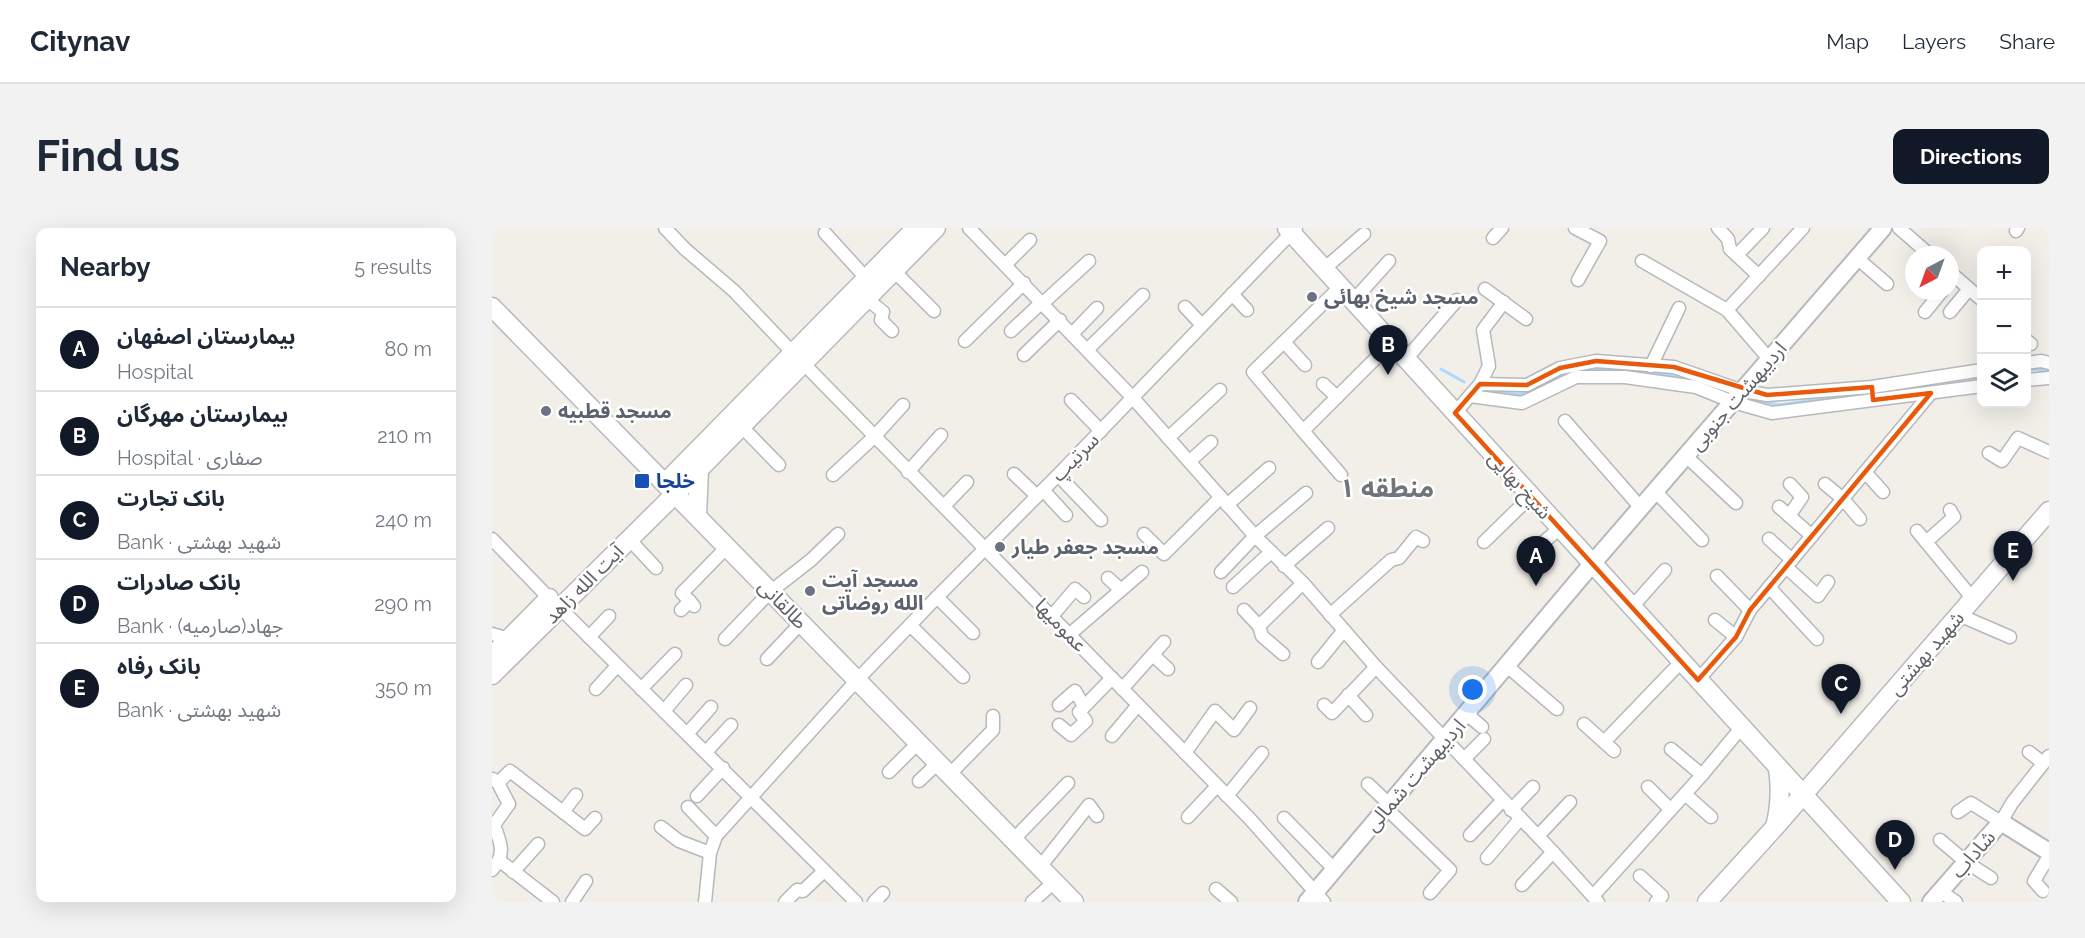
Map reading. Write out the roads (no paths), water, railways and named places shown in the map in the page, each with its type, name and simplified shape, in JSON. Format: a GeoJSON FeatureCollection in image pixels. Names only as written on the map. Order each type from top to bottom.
{"type":"FeatureCollection","features":[{"type":"Feature","properties":{"kind":"main road"},"geometry":{"type":"LineString","coordinates":[[645,464],[652,467],[664,467],[699,458],[741,426],[866,278],[915,236],[936,228]]}},
{"type":"Feature","properties":{"kind":"main road","name":"شیخ بهایی"},"geometry":{"type":"LineString","coordinates":[[1291,230],[1778,770],[1807,794],[1901,902]]}},
{"type":"Feature","properties":{"kind":"main road"},"geometry":{"type":"LineString","coordinates":[[670,488],[798,358],[867,299],[894,271],[915,236]]}},
{"type":"Feature","properties":{"kind":"main road","name":"طالقانی"},"geometry":{"type":"LineString","coordinates":[[492,307],[1074,902]]}},
{"type":"Feature","properties":{"kind":"main road"},"geometry":{"type":"LineString","coordinates":[[697,516],[699,458]]}},
{"type":"Feature","properties":{"kind":"main road","name":"آیت الله زاهد"},"geometry":{"type":"LineString","coordinates":[[499,659],[554,603],[629,539],[670,488]]}},
{"type":"Feature","properties":{"kind":"main road","name":"شهید بهشتی"},"geometry":{"type":"LineString","coordinates":[[1707,902],[1807,794],[1963,616],[1973,599],[2049,511]]}},
{"type":"Feature","properties":{"kind":"main road","name":"آیت الله زاهد"},"geometry":{"type":"LineString","coordinates":[[492,675],[499,659],[501,636],[554,603]]}},
{"type":"Feature","properties":{"kind":"main road"},"geometry":{"type":"LineString","coordinates":[[1775,827],[1779,812],[1778,770]]}},
{"type":"Feature","properties":{"kind":"street","name":"عمومیها"},"geometry":{"type":"LineString","coordinates":[[665,228],[685,249],[734,291],[874,437],[986,548],[1218,786],[1315,899]]}},
{"type":"Feature","properties":{"kind":"street"},"geometry":{"type":"LineString","coordinates":[[969,228],[1133,398],[1255,536],[1303,583],[1376,667],[1596,899],[1741,728]]}},
{"type":"Feature","properties":{"kind":"street"},"geometry":{"type":"LineString","coordinates":[[1575,228],[1599,242],[1578,280]]}},
{"type":"Feature","properties":{"kind":"street"},"geometry":{"type":"LineString","coordinates":[[1718,228],[1728,239],[1730,249],[1759,276]]}},
{"type":"Feature","properties":{"kind":"street"},"geometry":{"type":"LineString","coordinates":[[1737,255],[1763,228]]}},
{"type":"Feature","properties":{"kind":"street"},"geometry":{"type":"LineString","coordinates":[[1727,310],[1803,228]]}},
{"type":"Feature","properties":{"kind":"street","name":"اردیبهشت جنوبی"},"geometry":{"type":"LineString","coordinates":[[1593,564],[1883,228]]}},
{"type":"Feature","properties":{"kind":"street"},"geometry":{"type":"LineString","coordinates":[[1899,228],[1920,246]]}},
{"type":"Feature","properties":{"kind":"street","name":"سرتیپ"},"geometry":{"type":"LineString","coordinates":[[716,836],[910,625],[1133,398],[1291,230]]}},
{"type":"Feature","properties":{"kind":"street"},"geometry":{"type":"LineString","coordinates":[[825,233],[866,278]]}},
{"type":"Feature","properties":{"kind":"street"},"geometry":{"type":"LineString","coordinates":[[1324,269],[1364,234]]}},
{"type":"Feature","properties":{"kind":"street"},"geometry":{"type":"LineString","coordinates":[[1006,264],[1030,240]]}},
{"type":"Feature","properties":{"kind":"street"},"geometry":{"type":"LineString","coordinates":[[1857,258],[1887,284]]}},
{"type":"Feature","properties":{"kind":"street"},"geometry":{"type":"LineString","coordinates":[[1011,331],[1089,261]]}},
{"type":"Feature","properties":{"kind":"street"},"geometry":{"type":"LineString","coordinates":[[1353,301],[1389,261]]}},
{"type":"Feature","properties":{"kind":"street"},"geometry":{"type":"LineString","coordinates":[[1642,261],[1727,310],[1770,360]]}},
{"type":"Feature","properties":{"kind":"street"},"geometry":{"type":"LineString","coordinates":[[894,271],[934,311]]}},
{"type":"Feature","properties":{"kind":"street"},"geometry":{"type":"LineString","coordinates":[[1959,282],[1977,296]]}},
{"type":"Feature","properties":{"kind":"street"},"geometry":{"type":"LineString","coordinates":[[965,341],[1024,283]]}},
{"type":"Feature","properties":{"kind":"street"},"geometry":{"type":"LineString","coordinates":[[1340,287],[1253,372],[1341,476]]}},
{"type":"Feature","properties":{"kind":"street"},"geometry":{"type":"LineString","coordinates":[[1485,289],[1526,319]]}},
{"type":"Feature","properties":{"kind":"street"},"geometry":{"type":"LineString","coordinates":[[1950,312],[1969,289]]}},
{"type":"Feature","properties":{"kind":"street"},"geometry":{"type":"LineString","coordinates":[[1232,294],[1247,310]]}},
{"type":"Feature","properties":{"kind":"street"},"geometry":{"type":"LineString","coordinates":[[1087,350],[1143,295]]}},
{"type":"Feature","properties":{"kind":"street"},"geometry":{"type":"LineString","coordinates":[[867,299],[884,312],[881,320],[892,331]]}},
{"type":"Feature","properties":{"kind":"street"},"geometry":{"type":"LineString","coordinates":[[1406,359],[1457,300]]}},
{"type":"Feature","properties":{"kind":"street"},"geometry":{"type":"LineString","coordinates":[[1925,312],[1935,300]]}},
{"type":"Feature","properties":{"kind":"street"},"geometry":{"type":"LineString","coordinates":[[1455,413],[1480,384],[1489,366],[1483,330],[1504,302]]}},
{"type":"Feature","properties":{"kind":"street"},"geometry":{"type":"LineString","coordinates":[[1185,307],[1202,325]]}},
{"type":"Feature","properties":{"kind":"street"},"geometry":{"type":"LineString","coordinates":[[1072,334],[1097,308]]}},
{"type":"Feature","properties":{"kind":"street"},"geometry":{"type":"LineString","coordinates":[[1651,366],[1679,308]]}},
{"type":"Feature","properties":{"kind":"street"},"geometry":{"type":"LineString","coordinates":[[1024,355],[1060,320]]}},
{"type":"Feature","properties":{"kind":"street"},"geometry":{"type":"LineString","coordinates":[[1284,342],[1305,365]]}},
{"type":"Feature","properties":{"kind":"street"},"geometry":{"type":"LineString","coordinates":[[1303,431],[1391,343]]}},
{"type":"Feature","properties":{"kind":"street"},"geometry":{"type":"LineString","coordinates":[[1480,384],[1527,386],[1560,368],[1596,361],[1674,367],[1772,413],[1977,387]]}},
{"type":"Feature","properties":{"kind":"street"},"geometry":{"type":"LineString","coordinates":[[2031,362],[2049,363]]}},
{"type":"Feature","properties":{"kind":"street"},"geometry":{"type":"LineString","coordinates":[[1470,396],[1521,403],[1576,377],[1625,377],[1696,387],[1738,396],[1767,395],[1872,387],[1977,371]]}},
{"type":"Feature","properties":{"kind":"street"},"geometry":{"type":"LineString","coordinates":[[2031,379],[2049,378]]}},
{"type":"Feature","properties":{"kind":"street"},"geometry":{"type":"LineString","coordinates":[[1323,384],[1337,398]]}},
{"type":"Feature","properties":{"kind":"street"},"geometry":{"type":"LineString","coordinates":[[1872,387],[1874,400]]}},
{"type":"Feature","properties":{"kind":"street"},"geometry":{"type":"LineString","coordinates":[[1168,438],[1220,390]]}},
{"type":"Feature","properties":{"kind":"street"},"geometry":{"type":"LineString","coordinates":[[1698,680],[1736,637],[1750,610],[1931,393]]}},
{"type":"Feature","properties":{"kind":"street"},"geometry":{"type":"LineString","coordinates":[[1071,400],[1101,431]]}},
{"type":"Feature","properties":{"kind":"street"},"geometry":{"type":"LineString","coordinates":[[833,475],[874,437],[903,405]]}},
{"type":"Feature","properties":{"kind":"street"},"geometry":{"type":"LineString","coordinates":[[1565,421],[1641,508]]}},
{"type":"Feature","properties":{"kind":"street"},"geometry":{"type":"LineString","coordinates":[[741,426],[779,465]]}},
{"type":"Feature","properties":{"kind":"street"},"geometry":{"type":"LineString","coordinates":[[908,471],[941,435]]}},
{"type":"Feature","properties":{"kind":"street"},"geometry":{"type":"LineString","coordinates":[[1989,453],[2002,460],[2018,438],[2049,452]]}},
{"type":"Feature","properties":{"kind":"street"},"geometry":{"type":"LineString","coordinates":[[1190,462],[1211,442]]}},
{"type":"Feature","properties":{"kind":"street"},"geometry":{"type":"LineString","coordinates":[[1686,456],[1736,503]]}},
{"type":"Feature","properties":{"kind":"street"},"geometry":{"type":"LineString","coordinates":[[1144,534],[1164,554],[1224,501],[1269,468]]}},
{"type":"Feature","properties":{"kind":"street"},"geometry":{"type":"LineString","coordinates":[[1865,472],[1883,492]]}},
{"type":"Feature","properties":{"kind":"street"},"geometry":{"type":"LineString","coordinates":[[1014,474],[1066,515]]}},
{"type":"Feature","properties":{"kind":"street"},"geometry":{"type":"LineString","coordinates":[[1058,475],[1101,520]]}},
{"type":"Feature","properties":{"kind":"street"},"geometry":{"type":"LineString","coordinates":[[944,506],[967,482]]}},
{"type":"Feature","properties":{"kind":"street"},"geometry":{"type":"LineString","coordinates":[[1790,484],[1802,497],[1784,512],[1812,536]]}},
{"type":"Feature","properties":{"kind":"street"},"geometry":{"type":"LineString","coordinates":[[1825,484],[1843,499],[1860,519]]}},
{"type":"Feature","properties":{"kind":"street"},"geometry":{"type":"LineString","coordinates":[[1656,492],[1702,540]]}},
{"type":"Feature","properties":{"kind":"street"},"geometry":{"type":"LineString","coordinates":[[1221,572],[1255,536],[1306,493]]}},
{"type":"Feature","properties":{"kind":"street"},"geometry":{"type":"LineString","coordinates":[[1484,542],[1531,496]]}},
{"type":"Feature","properties":{"kind":"street"},"geometry":{"type":"LineString","coordinates":[[1926,542],[1954,517],[1950,510]]}},
{"type":"Feature","properties":{"kind":"street","name":"شهید بهشتی"},"geometry":{"type":"LineString","coordinates":[[1963,616],[2049,521]]}},
{"type":"Feature","properties":{"kind":"street"},"geometry":{"type":"LineString","coordinates":[[1284,566],[1328,528]]}},
{"type":"Feature","properties":{"kind":"street"},"geometry":{"type":"LineString","coordinates":[[1525,558],[1560,528]]}},
{"type":"Feature","properties":{"kind":"street"},"geometry":{"type":"LineString","coordinates":[[1917,531],[1973,599]]}},
{"type":"Feature","properties":{"kind":"street"},"geometry":{"type":"LineString","coordinates":[[725,639],[770,592],[811,560],[838,534]]}},
{"type":"Feature","properties":{"kind":"street"},"geometry":{"type":"LineString","coordinates":[[1330,615],[1391,560],[1399,558],[1416,537],[1423,541]]}},
{"type":"Feature","properties":{"kind":"street"},"geometry":{"type":"LineString","coordinates":[[492,539],[856,902]]}},
{"type":"Feature","properties":{"kind":"street"},"geometry":{"type":"LineString","coordinates":[[629,539],[656,568]]}},
{"type":"Feature","properties":{"kind":"street"},"geometry":{"type":"LineString","coordinates":[[1769,539],[1818,596],[1828,582]]}},
{"type":"Feature","properties":{"kind":"street"},"geometry":{"type":"LineString","coordinates":[[689,606],[682,593],[727,547]]}},
{"type":"Feature","properties":{"kind":"street"},"geometry":{"type":"LineString","coordinates":[[1233,587],[1270,552]]}},
{"type":"Feature","properties":{"kind":"street","name":"اردیبهشت شمالی"},"geometry":{"type":"LineString","coordinates":[[1315,899],[1334,869],[1593,564]]}},
{"type":"Feature","properties":{"kind":"street"},"geometry":{"type":"LineString","coordinates":[[1632,607],[1665,570]]}},
{"type":"Feature","properties":{"kind":"street"},"geometry":{"type":"LineString","coordinates":[[1070,634],[1142,572]]}},
{"type":"Feature","properties":{"kind":"street"},"geometry":{"type":"LineString","coordinates":[[1716,576],[1750,610]]}},
{"type":"Feature","properties":{"kind":"street"},"geometry":{"type":"LineString","coordinates":[[1108,578],[1121,590]]}},
{"type":"Feature","properties":{"kind":"street"},"geometry":{"type":"LineString","coordinates":[[1259,626],[1303,583]]}},
{"type":"Feature","properties":{"kind":"street"},"geometry":{"type":"LineString","coordinates":[[1769,588],[1817,639]]}},
{"type":"Feature","properties":{"kind":"street"},"geometry":{"type":"LineString","coordinates":[[1052,616],[1075,589],[1084,597]]}},
{"type":"Feature","properties":{"kind":"street"},"geometry":{"type":"LineString","coordinates":[[937,597],[973,633]]}},
{"type":"Feature","properties":{"kind":"street"},"geometry":{"type":"LineString","coordinates":[[1244,610],[1259,626],[1262,636],[1283,654]]}},
{"type":"Feature","properties":{"kind":"street"},"geometry":{"type":"LineString","coordinates":[[589,637],[609,616]]}},
{"type":"Feature","properties":{"kind":"street"},"geometry":{"type":"LineString","coordinates":[[1963,616],[2010,637]]}},
{"type":"Feature","properties":{"kind":"street"},"geometry":{"type":"LineString","coordinates":[[1715,620],[1736,637]]}},
{"type":"Feature","properties":{"kind":"street"},"geometry":{"type":"LineString","coordinates":[[767,659],[801,623]]}},
{"type":"Feature","properties":{"kind":"street"},"geometry":{"type":"LineString","coordinates":[[910,625],[963,677]]}},
{"type":"Feature","properties":{"kind":"street"},"geometry":{"type":"LineString","coordinates":[[1318,662],[1344,630]]}},
{"type":"Feature","properties":{"kind":"street"},"geometry":{"type":"LineString","coordinates":[[1122,689],[1164,642]]}},
{"type":"Feature","properties":{"kind":"street"},"geometry":{"type":"LineString","coordinates":[[641,689],[675,654]]}},
{"type":"Feature","properties":{"kind":"street"},"geometry":{"type":"LineString","coordinates":[[1153,655],[1168,669]]}},
{"type":"Feature","properties":{"kind":"street"},"geometry":{"type":"LineString","coordinates":[[492,687],[499,659]]}},
{"type":"Feature","properties":{"kind":"street"},"geometry":{"type":"LineString","coordinates":[[1604,742],[1681,662]]}},
{"type":"Feature","properties":{"kind":"street"},"geometry":{"type":"LineString","coordinates":[[596,689],[617,666]]}},
{"type":"Feature","properties":{"kind":"street"},"geometry":{"type":"LineString","coordinates":[[1507,666],[1557,709]]}},
{"type":"Feature","properties":{"kind":"street"},"geometry":{"type":"LineString","coordinates":[[1324,705],[1332,713],[1376,667]]}},
{"type":"Feature","properties":{"kind":"street"},"geometry":{"type":"LineString","coordinates":[[1059,725],[1071,735],[1086,721],[1079,712],[1112,678]]}},
{"type":"Feature","properties":{"kind":"street"},"geometry":{"type":"LineString","coordinates":[[664,711],[686,685]]}},
{"type":"Feature","properties":{"kind":"street"},"geometry":{"type":"LineString","coordinates":[[1059,705],[1075,691],[1084,706]]}},
{"type":"Feature","properties":{"kind":"street"},"geometry":{"type":"LineString","coordinates":[[1348,695],[1366,715]]}},
{"type":"Feature","properties":{"kind":"street"},"geometry":{"type":"LineString","coordinates":[[1112,736],[1138,705]]}},
{"type":"Feature","properties":{"kind":"street"},"geometry":{"type":"LineString","coordinates":[[687,734],[711,707]]}},
{"type":"Feature","properties":{"kind":"street"},"geometry":{"type":"LineString","coordinates":[[1185,753],[1215,711],[1234,730],[1250,708]]}},
{"type":"Feature","properties":{"kind":"street"},"geometry":{"type":"LineString","coordinates":[[1464,759],[1483,733],[1467,714]]}},
{"type":"Feature","properties":{"kind":"street"},"geometry":{"type":"LineString","coordinates":[[919,781],[944,769],[993,730],[993,716]]}},
{"type":"Feature","properties":{"kind":"street"},"geometry":{"type":"LineString","coordinates":[[1584,724],[1614,751]]}},
{"type":"Feature","properties":{"kind":"street"},"geometry":{"type":"LineString","coordinates":[[706,752],[731,725]]}},
{"type":"Feature","properties":{"kind":"street"},"geometry":{"type":"LineString","coordinates":[[889,772],[918,743]]}},
{"type":"Feature","properties":{"kind":"street"},"geometry":{"type":"LineString","coordinates":[[1671,749],[1702,776]]}},
{"type":"Feature","properties":{"kind":"street"},"geometry":{"type":"LineString","coordinates":[[1958,812],[1971,803],[2001,822],[2012,803],[2046,760],[2029,752]]}},
{"type":"Feature","properties":{"kind":"street"},"geometry":{"type":"LineString","coordinates":[[1227,796],[1262,753]]}},
{"type":"Feature","properties":{"kind":"street"},"geometry":{"type":"LineString","coordinates":[[697,796],[723,768]]}},
{"type":"Feature","properties":{"kind":"street"},"geometry":{"type":"LineString","coordinates":[[553,902],[513,872],[496,866],[501,842],[493,825],[508,804],[495,780],[510,771],[585,829],[595,818]]}},
{"type":"Feature","properties":{"kind":"street"},"geometry":{"type":"LineString","coordinates":[[1014,840],[1068,783]]}},
{"type":"Feature","properties":{"kind":"street"},"geometry":{"type":"LineString","coordinates":[[1368,784],[1450,870],[1430,893]]}},
{"type":"Feature","properties":{"kind":"street"},"geometry":{"type":"LineString","coordinates":[[1188,817],[1218,786]]}},
{"type":"Feature","properties":{"kind":"street"},"geometry":{"type":"LineString","coordinates":[[1470,836],[1511,810],[1533,787]]}},
{"type":"Feature","properties":{"kind":"street"},"geometry":{"type":"LineString","coordinates":[[1648,788],[1670,809]]}},
{"type":"Feature","properties":{"kind":"street"},"geometry":{"type":"LineString","coordinates":[[1685,794],[1711,818]]}},
{"type":"Feature","properties":{"kind":"street"},"geometry":{"type":"LineString","coordinates":[[563,812],[576,795]]}},
{"type":"Feature","properties":{"kind":"street"},"geometry":{"type":"LineString","coordinates":[[1538,836],[1570,802]]}},
{"type":"Feature","properties":{"kind":"street"},"geometry":{"type":"LineString","coordinates":[[1040,867],[1089,805],[1097,816]]}},
{"type":"Feature","properties":{"kind":"street"},"geometry":{"type":"LineString","coordinates":[[688,807],[716,836],[710,853],[705,902]]}},
{"type":"Feature","properties":{"kind":"street"},"geometry":{"type":"LineString","coordinates":[[1487,858],[1511,810]]}},
{"type":"Feature","properties":{"kind":"street"},"geometry":{"type":"LineString","coordinates":[[1284,818],[1334,869]]}},
{"type":"Feature","properties":{"kind":"street","name":"شاداب"},"geometry":{"type":"LineString","coordinates":[[1936,897],[2001,822],[2049,854]]}},
{"type":"Feature","properties":{"kind":"street"},"geometry":{"type":"LineString","coordinates":[[661,827],[679,841],[710,853]]}},
{"type":"Feature","properties":{"kind":"street"},"geometry":{"type":"LineString","coordinates":[[1940,840],[1966,862],[1991,878]]}},
{"type":"Feature","properties":{"kind":"street"},"geometry":{"type":"LineString","coordinates":[[513,872],[538,843]]}},
{"type":"Feature","properties":{"kind":"street"},"geometry":{"type":"LineString","coordinates":[[1522,885],[1553,852]]}},
{"type":"Feature","properties":{"kind":"street"},"geometry":{"type":"LineString","coordinates":[[2043,891],[2034,882],[2049,854]]}},
{"type":"Feature","properties":{"kind":"street"},"geometry":{"type":"LineString","coordinates":[[785,902],[796,890],[803,891],[824,871]]}},
{"type":"Feature","properties":{"kind":"street"},"geometry":{"type":"LineString","coordinates":[[1640,876],[1662,896],[1656,902]]}},
{"type":"Feature","properties":{"kind":"street"},"geometry":{"type":"LineString","coordinates":[[572,902],[586,881]]}},
{"type":"Feature","properties":{"kind":"street"},"geometry":{"type":"LineString","coordinates":[[1032,902],[1054,882]]}},
{"type":"Feature","properties":{"kind":"street"},"geometry":{"type":"LineString","coordinates":[[1216,889],[1231,902]]}},
{"type":"Feature","properties":{"kind":"street"},"geometry":{"type":"LineString","coordinates":[[1936,897],[1956,902]]}},
{"type":"Feature","properties":{"kind":"waterway"},"geometry":{"type":"LineString","coordinates":[[1441,369],[1464,382]]}},
{"type":"Feature","properties":{"kind":"waterway"},"geometry":{"type":"LineString","coordinates":[[1539,385],[1565,373],[1597,369],[1649,372],[1693,381]]}},
{"type":"Feature","properties":{"kind":"waterway"},"geometry":{"type":"LineString","coordinates":[[2031,370],[2049,372]]}},
{"type":"Feature","properties":{"kind":"waterway"},"geometry":{"type":"LineString","coordinates":[[1942,382],[1977,378]]}},
{"type":"Feature","properties":{"kind":"waterway"},"geometry":{"type":"LineString","coordinates":[[1708,386],[1722,390]]}},
{"type":"Feature","properties":{"kind":"waterway"},"geometry":{"type":"LineString","coordinates":[[1493,393],[1520,394],[1531,389]]}},
{"type":"Feature","properties":{"kind":"waterway"},"geometry":{"type":"LineString","coordinates":[[1746,397],[1779,405],[1855,394]]}},
{"type":"Feature","properties":{"kind":"place","name":"مسجد شیخ بهائی"},"geometry":{"type":"Point","coordinates":[1312,297]}},
{"type":"Feature","properties":{"kind":"place","name":"بیمارستان مهرگان"},"geometry":{"type":"Point","coordinates":[1388,375]}},
{"type":"Feature","properties":{"kind":"place","name":"مسجد قطبیه"},"geometry":{"type":"Point","coordinates":[546,411]}},
{"type":"Feature","properties":{"kind":"place","name":"خلجا"},"geometry":{"type":"Point","coordinates":[642,481]}},
{"type":"Feature","properties":{"kind":"place","name":"مسجد جعفر طیار"},"geometry":{"type":"Point","coordinates":[1000,547]}},
{"type":"Feature","properties":{"kind":"place","name":"بانک رفاه"},"geometry":{"type":"Point","coordinates":[2013,581]}},
{"type":"Feature","properties":{"kind":"place","name":"بیمارستان اصفهان"},"geometry":{"type":"Point","coordinates":[1536,586]}},
{"type":"Feature","properties":{"kind":"place","name":"مسجد آیت الله روضاتی"},"geometry":{"type":"Point","coordinates":[810,591]}},
{"type":"Feature","properties":{"kind":"place","name":"بانک تجارت"},"geometry":{"type":"Point","coordinates":[1841,714]}},
{"type":"Feature","properties":{"kind":"place","name":"بانک صادرات"},"geometry":{"type":"Point","coordinates":[1895,870]}},
{"type":"Feature","properties":{"kind":"district","name":"منطقه ۱"},"geometry":{"type":"Point","coordinates":[1387,488]}}]}
